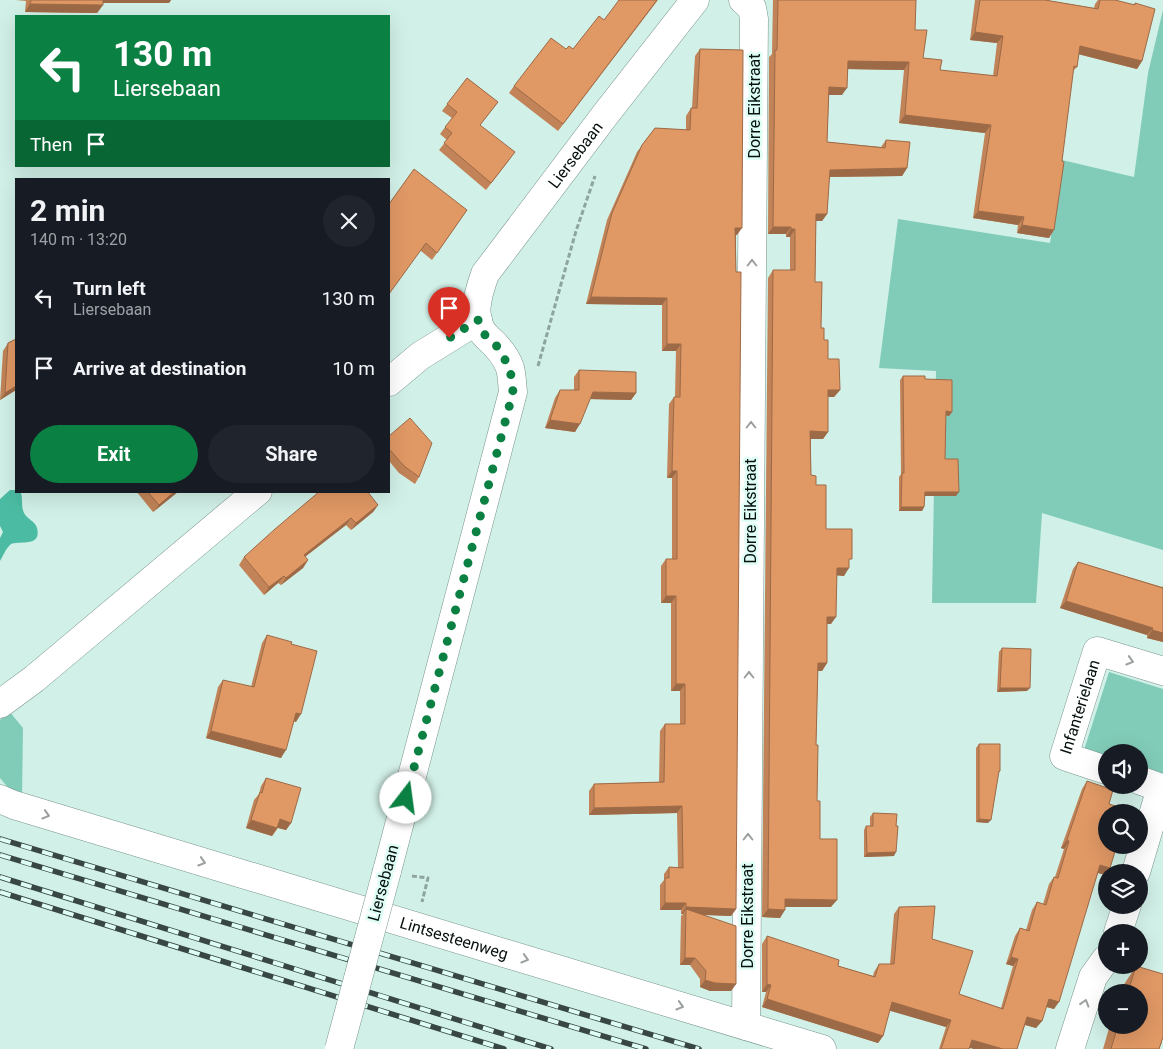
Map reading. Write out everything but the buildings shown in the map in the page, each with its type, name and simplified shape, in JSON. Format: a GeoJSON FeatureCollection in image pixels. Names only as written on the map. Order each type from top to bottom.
{"type":"FeatureCollection","features":[{"type":"Feature","properties":{"kind":"street","name":"Liersebaan"},"geometry":{"type":"LineString","coordinates":[[339,1049],[395,873],[513,392],[510,368],[496,345],[485,335],[478,320],[477,298],[485,274],[696,0]]}},
{"type":"Feature","properties":{"kind":"street","name":"Dorre Eikstraat"},"geometry":{"type":"LineString","coordinates":[[746,1026],[749,9]]}},
{"type":"Feature","properties":{"kind":"street"},"geometry":{"type":"LineString","coordinates":[[390,381],[420,356],[478,320]]}},
{"type":"Feature","properties":{"kind":"street"},"geometry":{"type":"LineString","coordinates":[[0,704],[34,679],[256,493]]}},
{"type":"Feature","properties":{"kind":"street","name":"Infanterielaan"},"geometry":{"type":"LineString","coordinates":[[1098,767],[1064,756],[1097,651],[1163,671]]}},
{"type":"Feature","properties":{"kind":"street"},"geometry":{"type":"LineString","coordinates":[[1138,864],[1161,788],[1148,783]]}},
{"type":"Feature","properties":{"kind":"street","name":"Lintsesteenweg"},"geometry":{"type":"LineString","coordinates":[[0,799],[14,805],[822,1049]]}},
{"type":"Feature","properties":{"kind":"street"},"geometry":{"type":"LineString","coordinates":[[1070,1049],[1093,977],[1098,970]]}},
{"type":"Feature","properties":{"kind":"path"},"geometry":{"type":"LineString","coordinates":[[538,367],[576,231],[595,175]]}},
{"type":"Feature","properties":{"kind":"path"},"geometry":{"type":"LineString","coordinates":[[395,873],[428,878],[424,893]]}},
{"type":"Feature","properties":{"kind":"shaded area"},"geometry":{"type":"Polygon","coordinates":[[[1163,10],[1163,550],[1042,513],[1036,603],[932,603],[936,371],[879,368],[898,219],[1050,243],[1062,160],[1134,177],[1148,73],[1163,10]]]}},
{"type":"Feature","properties":{"kind":"shaded area"},"geometry":{"type":"Polygon","coordinates":[[[10,490],[15,490],[15,493],[21,493],[24,513],[36,526],[38,534],[33,541],[11,544],[0,561],[0,538],[3,532],[0,526],[0,499],[10,490]]]}},
{"type":"Feature","properties":{"kind":"shaded area"},"geometry":{"type":"Polygon","coordinates":[[[1109,672],[1163,689],[1163,774],[1148,770],[1148,744],[1098,744],[1098,754],[1084,750],[1109,672]]]}},
{"type":"Feature","properties":{"kind":"shaded area"},"geometry":{"type":"Polygon","coordinates":[[[9,711],[23,728],[22,800],[16,797],[0,778],[0,720],[9,711]]]}},
{"type":"Feature","properties":{"kind":"railway"},"geometry":{"type":"LineString","coordinates":[[0,839],[699,1049]]}},
{"type":"Feature","properties":{"kind":"railway"},"geometry":{"type":"LineString","coordinates":[[0,855],[646,1049]]}},
{"type":"Feature","properties":{"kind":"railway"},"geometry":{"type":"LineString","coordinates":[[0,877],[551,1049]]}},
{"type":"Feature","properties":{"kind":"railway"},"geometry":{"type":"LineString","coordinates":[[0,892],[504,1049]]}},
{"type":"Feature","properties":{"kind":"route"},"geometry":{"type":"LineString","coordinates":[[406,798],[513,392],[510,368],[496,345],[485,335],[478,320],[449,338]]}}]}
